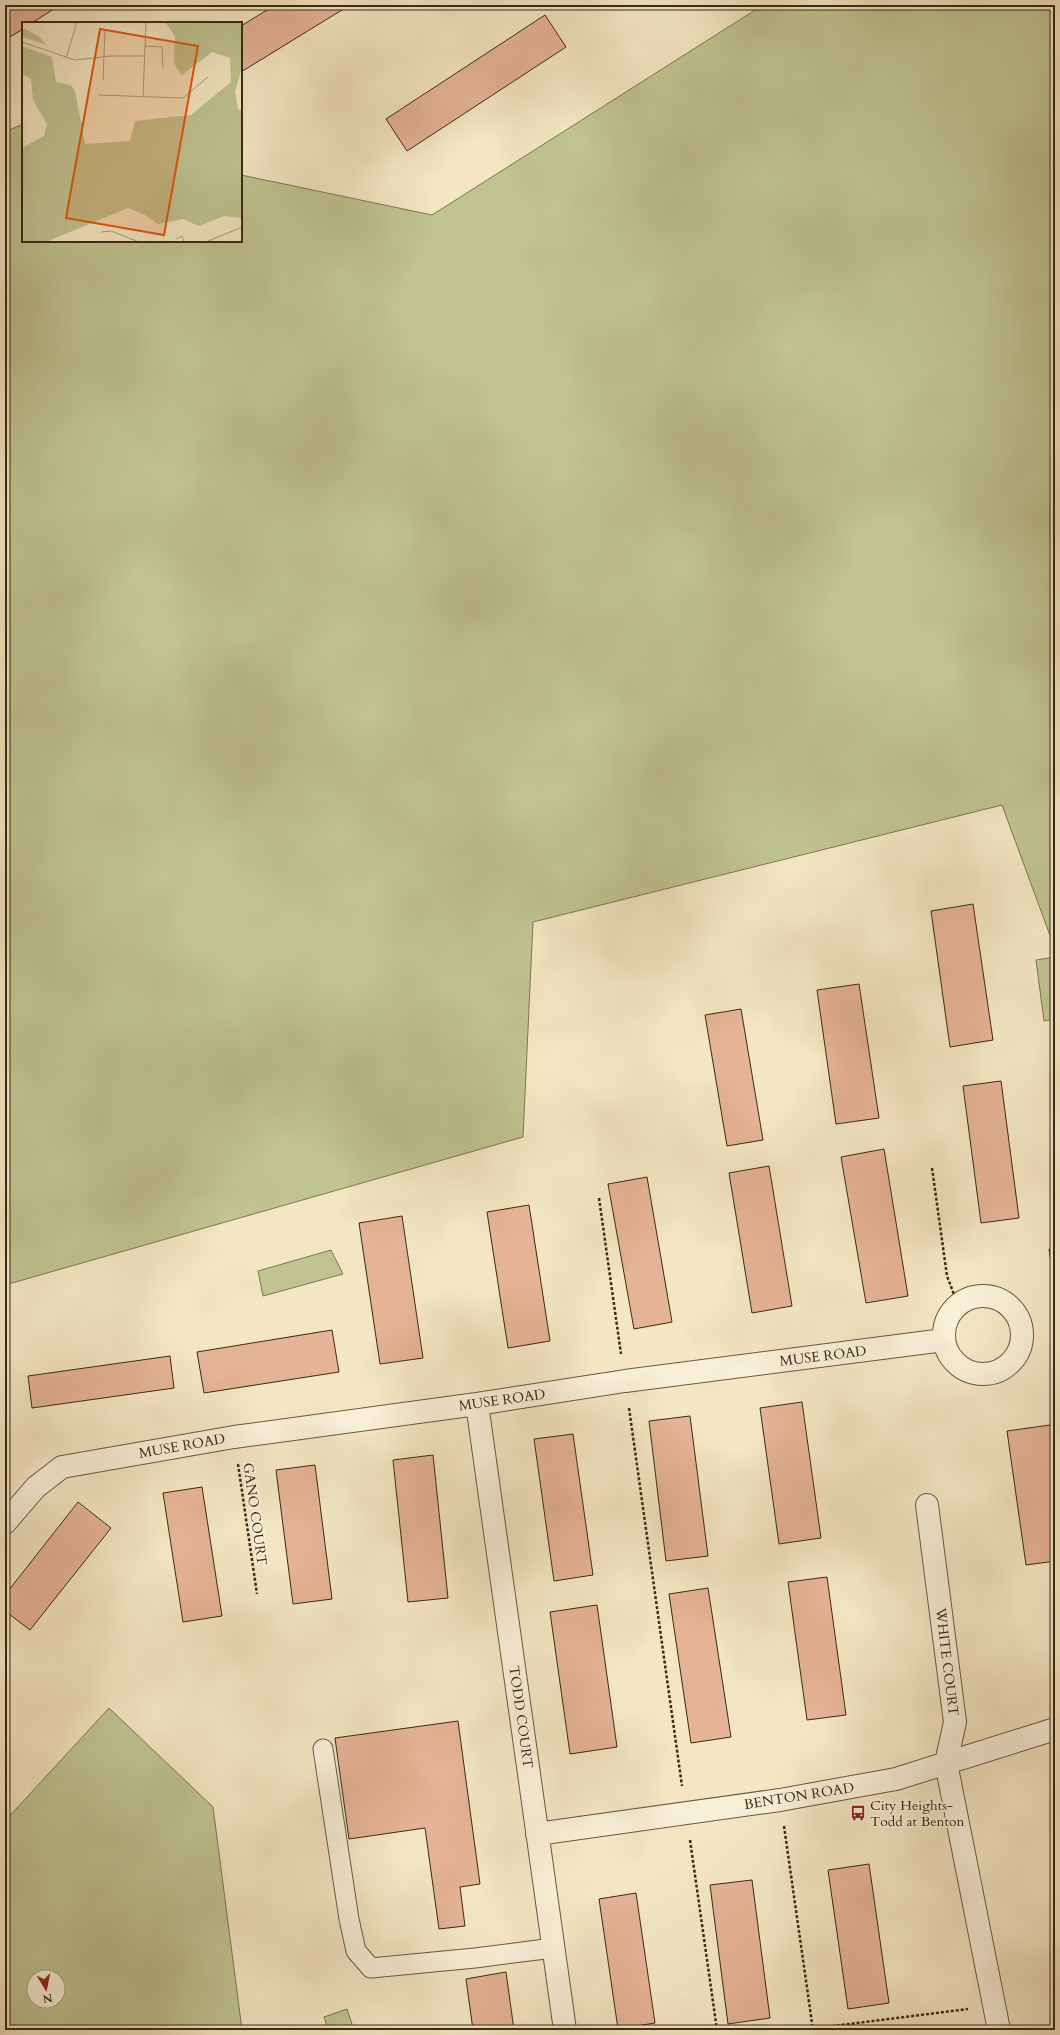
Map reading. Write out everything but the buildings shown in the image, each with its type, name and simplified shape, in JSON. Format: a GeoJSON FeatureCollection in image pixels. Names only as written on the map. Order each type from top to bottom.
{"type":"FeatureCollection","features":[{"type":"Feature","properties":{"kind":"street"},"geometry":{"type":"LineString","coordinates":[[982,1296],[995,1297],[1007,1303],[1016,1312],[1022,1324],[1023,1337],[1020,1350],[1014,1361],[1004,1369],[992,1374],[978,1374],[966,1371],[956,1363],[948,1353],[944,1340],[945,1327],[949,1315],[958,1305],[969,1298],[982,1296]]}},
{"type":"Feature","properties":{"kind":"street","name":"MUSE ROAD"},"geometry":{"type":"LineString","coordinates":[[5,1523],[36,1487],[62,1467],[234,1438],[477,1404],[625,1381],[944,1340]]}},
{"type":"Feature","properties":{"kind":"street","name":"TODD COURT"},"geometry":{"type":"LineString","coordinates":[[477,1404],[565,2030]]}},
{"type":"Feature","properties":{"kind":"street","name":"WHITE COURT"},"geometry":{"type":"LineString","coordinates":[[927,1505],[955,1722],[946,1763],[999,2030]]}},
{"type":"Feature","properties":{"kind":"street","name":"BENTON ROAD"},"geometry":{"type":"LineString","coordinates":[[537,1834],[780,1800],[896,1780],[1055,1729]]}},
{"type":"Feature","properties":{"kind":"lane"},"geometry":{"type":"LineString","coordinates":[[323,1749],[349,1919],[356,1951],[371,1968],[475,1958],[553,1948]]}},
{"type":"Feature","properties":{"kind":"path"},"geometry":{"type":"LineString","coordinates":[[932,1168],[947,1276],[958,1305]]}},
{"type":"Feature","properties":{"kind":"path"},"geometry":{"type":"LineString","coordinates":[[599,1198],[717,2030]]}},
{"type":"Feature","properties":{"kind":"path","name":"GANO COURT"},"geometry":{"type":"LineString","coordinates":[[234,1438],[256,1594]]}},
{"type":"Feature","properties":{"kind":"path"},"geometry":{"type":"LineString","coordinates":[[780,1800],[813,2029]]}},
{"type":"Feature","properties":{"kind":"path"},"geometry":{"type":"LineString","coordinates":[[802,2030],[994,2005]]}},
{"type":"Feature","properties":{"kind":"green space"},"geometry":{"type":"Polygon","coordinates":[[[763,5],[1055,5],[1055,949],[1002,805],[533,922],[523,1137],[5,1285],[5,132],[22,124],[22,242],[242,242],[242,175],[432,215],[763,5]]]}},
{"type":"Feature","properties":{"kind":"green space"},"geometry":{"type":"Polygon","coordinates":[[[1055,957],[1055,1019],[1044,1021],[1036,960],[1055,957]]]}},
{"type":"Feature","properties":{"kind":"green space"},"geometry":{"type":"Polygon","coordinates":[[[331,1250],[343,1274],[263,1296],[258,1271],[331,1250]]]}},
{"type":"Feature","properties":{"kind":"green space"},"geometry":{"type":"Polygon","coordinates":[[[109,1708],[213,1807],[242,2030],[5,2030],[5,1821],[109,1708]]]}},
{"type":"Feature","properties":{"kind":"green space"},"geometry":{"type":"Polygon","coordinates":[[[347,2009],[354,2030],[328,2030],[324,2017],[347,2009]]]}},
{"type":"Feature","properties":{"kind":"place","name":"City Heights- Todd at Benton"},"geometry":{"type":"Point","coordinates":[858,1813]}}]}
